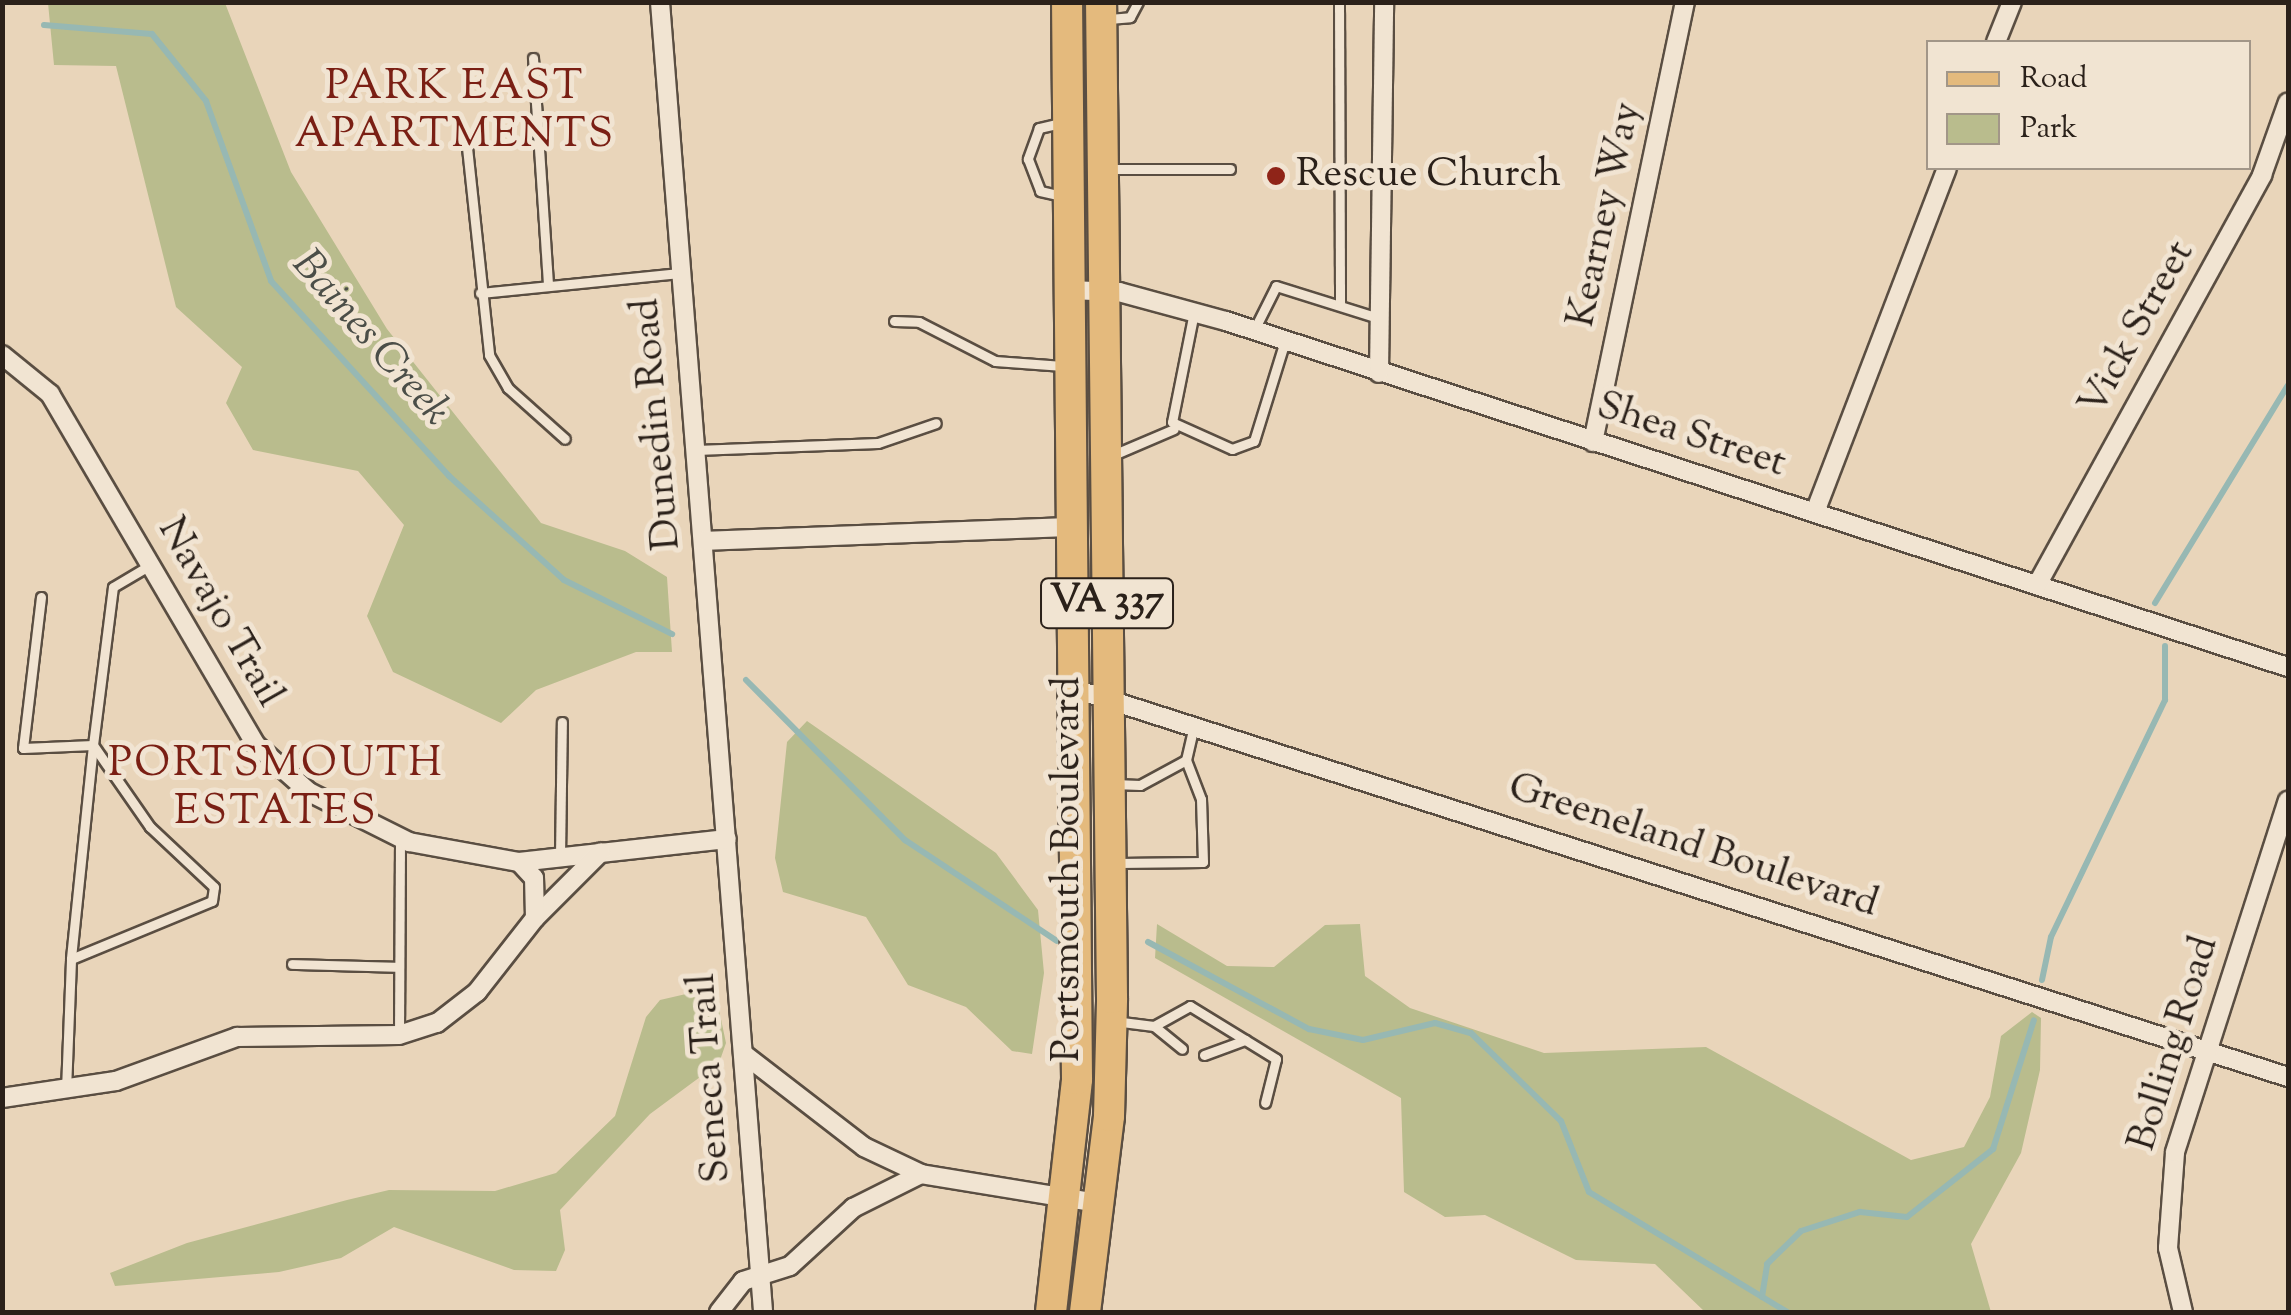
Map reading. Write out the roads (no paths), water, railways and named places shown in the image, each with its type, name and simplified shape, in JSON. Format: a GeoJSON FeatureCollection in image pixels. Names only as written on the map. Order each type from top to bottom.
{"type":"FeatureCollection","features":[{"type":"Feature","properties":{"kind":"main road","name":"Portsmouth Boulevard"},"geometry":{"type":"LineString","coordinates":[[1051,1312],[1077,1079],[1067,2]]}},
{"type":"Feature","properties":{"kind":"main road","name":"Portsmouth Boulevard"},"geometry":{"type":"LineString","coordinates":[[1084,1312],[1098,1203],[1112,1021],[1101,11]]}},
{"type":"Feature","properties":{"kind":"street","name":"Dunedin Road"},"geometry":{"type":"LineString","coordinates":[[660,2],[727,840]]}},
{"type":"Feature","properties":{"kind":"street"},"geometry":{"type":"LineString","coordinates":[[1379,373],[1384,2]]}},
{"type":"Feature","properties":{"kind":"street","name":"Kearney Way"},"geometry":{"type":"LineString","coordinates":[[1593,442],[1685,2]]}},
{"type":"Feature","properties":{"kind":"street"},"geometry":{"type":"LineString","coordinates":[[1997,40],[2012,2]]}},
{"type":"Feature","properties":{"kind":"street","name":"Vick Street"},"geometry":{"type":"LineString","coordinates":[[2037,585],[2285,128],[2288,102]]}},
{"type":"Feature","properties":{"kind":"street"},"geometry":{"type":"LineString","coordinates":[[1815,512],[1946,170]]}},
{"type":"Feature","properties":{"kind":"street","name":"Shea Street"},"geometry":{"type":"LineString","coordinates":[[1069,290],[1104,291],[1254,330],[2288,666]]}},
{"type":"Feature","properties":{"kind":"street","name":"Navajo Trail"},"geometry":{"type":"LineString","coordinates":[[2,355],[50,394],[256,745],[309,792],[400,839],[518,862],[727,840]]}},
{"type":"Feature","properties":{"kind":"street"},"geometry":{"type":"LineString","coordinates":[[704,541],[1073,527]]}},
{"type":"Feature","properties":{"kind":"street","name":"Greeneland Boulevard"},"geometry":{"type":"LineString","coordinates":[[1075,689],[1194,723],[2288,1076]]}},
{"type":"Feature","properties":{"kind":"street","name":"Bolling Road"},"geometry":{"type":"LineString","coordinates":[[2183,1312],[2168,1248],[2169,1188],[2207,1049],[2288,801]]}},
{"type":"Feature","properties":{"kind":"street","name":"Seneca Trail"},"geometry":{"type":"LineString","coordinates":[[727,840],[763,1312]]}},
{"type":"Feature","properties":{"kind":"street"},"geometry":{"type":"LineString","coordinates":[[2,1098],[66,1093],[238,1038],[399,1035],[458,1009],[534,918],[601,852]]}},
{"type":"Feature","properties":{"kind":"street"},"geometry":{"type":"LineString","coordinates":[[518,862],[534,878],[534,918]]}},
{"type":"Feature","properties":{"kind":"street"},"geometry":{"type":"LineString","coordinates":[[745,1055],[864,1147],[921,1174],[1098,1203]]}},
{"type":"Feature","properties":{"kind":"street"},"geometry":{"type":"LineString","coordinates":[[719,1312],[732,1289],[790,1266],[853,1208],[921,1174]]}},
{"type":"Feature","properties":{"kind":"lane"},"geometry":{"type":"LineString","coordinates":[[1101,11],[1130,17],[1138,2]]}},
{"type":"Feature","properties":{"kind":"lane"},"geometry":{"type":"LineString","coordinates":[[1339,2],[1340,305]]}},
{"type":"Feature","properties":{"kind":"lane"},"geometry":{"type":"LineString","coordinates":[[532,58],[548,286]]}},
{"type":"Feature","properties":{"kind":"lane"},"geometry":{"type":"LineString","coordinates":[[466,138],[480,293],[498,374],[566,439]]}},
{"type":"Feature","properties":{"kind":"lane"},"geometry":{"type":"LineString","coordinates":[[1103,170],[1230,169]]}},
{"type":"Feature","properties":{"kind":"lane"},"geometry":{"type":"LineString","coordinates":[[480,293],[680,273]]}},
{"type":"Feature","properties":{"kind":"lane"},"geometry":{"type":"LineString","coordinates":[[1254,330],[1276,286],[1380,318]]}},
{"type":"Feature","properties":{"kind":"lane"},"geometry":{"type":"LineString","coordinates":[[1174,429],[1194,312]]}},
{"type":"Feature","properties":{"kind":"lane"},"geometry":{"type":"LineString","coordinates":[[894,321],[919,322],[994,361],[1071,366]]}},
{"type":"Feature","properties":{"kind":"lane"},"geometry":{"type":"LineString","coordinates":[[1106,457],[1174,429],[1232,450],[1250,446],[1285,341]]}},
{"type":"Feature","properties":{"kind":"lane"},"geometry":{"type":"LineString","coordinates":[[696,450],[878,442],[936,423]]}},
{"type":"Feature","properties":{"kind":"lane"},"geometry":{"type":"LineString","coordinates":[[66,1093],[71,960],[113,587],[150,566]]}},
{"type":"Feature","properties":{"kind":"lane"},"geometry":{"type":"LineString","coordinates":[[40,597],[23,748],[94,745]]}},
{"type":"Feature","properties":{"kind":"lane"},"geometry":{"type":"LineString","coordinates":[[560,857],[562,722]]}},
{"type":"Feature","properties":{"kind":"lane"},"geometry":{"type":"LineString","coordinates":[[1110,864],[1203,862],[1202,799],[1186,760],[1194,723]]}},
{"type":"Feature","properties":{"kind":"lane"},"geometry":{"type":"LineString","coordinates":[[71,960],[212,901],[214,887],[150,826],[94,745]]}},
{"type":"Feature","properties":{"kind":"lane"},"geometry":{"type":"LineString","coordinates":[[1109,784],[1140,786],[1186,760]]}},
{"type":"Feature","properties":{"kind":"lane"},"geometry":{"type":"LineString","coordinates":[[399,1035],[400,839]]}},
{"type":"Feature","properties":{"kind":"lane"},"geometry":{"type":"LineString","coordinates":[[292,964],[399,967]]}},
{"type":"Feature","properties":{"kind":"lane"},"geometry":{"type":"LineString","coordinates":[[1154,1026],[1190,1006],[1276,1059],[1265,1102]]}},
{"type":"Feature","properties":{"kind":"lane"},"geometry":{"type":"LineString","coordinates":[[1112,1021],[1154,1026],[1182,1049]]}},
{"type":"Feature","properties":{"kind":"lane"},"geometry":{"type":"LineString","coordinates":[[1204,1055],[1245,1040]]}},
{"type":"Feature","properties":{"kind":"waterway","name":"Baines Creek"},"geometry":{"type":"LineString","coordinates":[[44,25],[152,34],[206,101],[271,281],[449,476],[564,580],[672,634]]}},
{"type":"Feature","properties":{"kind":"waterway"},"geometry":{"type":"LineString","coordinates":[[2155,603],[2288,385]]}},
{"type":"Feature","properties":{"kind":"waterway"},"geometry":{"type":"LineString","coordinates":[[2042,980],[2051,937],[2165,700],[2165,646]]}},
{"type":"Feature","properties":{"kind":"waterway","name":"Baines Creek"},"geometry":{"type":"LineString","coordinates":[[746,680],[905,840],[1057,941]]}},
{"type":"Feature","properties":{"kind":"waterway","name":"Baines Creek"},"geometry":{"type":"LineString","coordinates":[[1148,942],[1309,1029],[1363,1040],[1435,1023],[1471,1033],[1561,1121],[1589,1192],[1787,1312]]}},
{"type":"Feature","properties":{"kind":"waterway"},"geometry":{"type":"LineString","coordinates":[[1762,1297],[1767,1264],[1801,1231],[1860,1212],[1907,1217],[1993,1149],[2034,1020]]}},
{"type":"Feature","properties":{"kind":"place","name":"Rescue Church"},"geometry":{"type":"Point","coordinates":[1276,176]}},
{"type":"Feature","properties":{"kind":"district","name":"PARK EAST APARTMENTS"},"geometry":{"type":"Point","coordinates":[455,112]}},
{"type":"Feature","properties":{"kind":"district","name":"PORTSMOUTH ESTATES"},"geometry":{"type":"Point","coordinates":[276,789]}}]}
